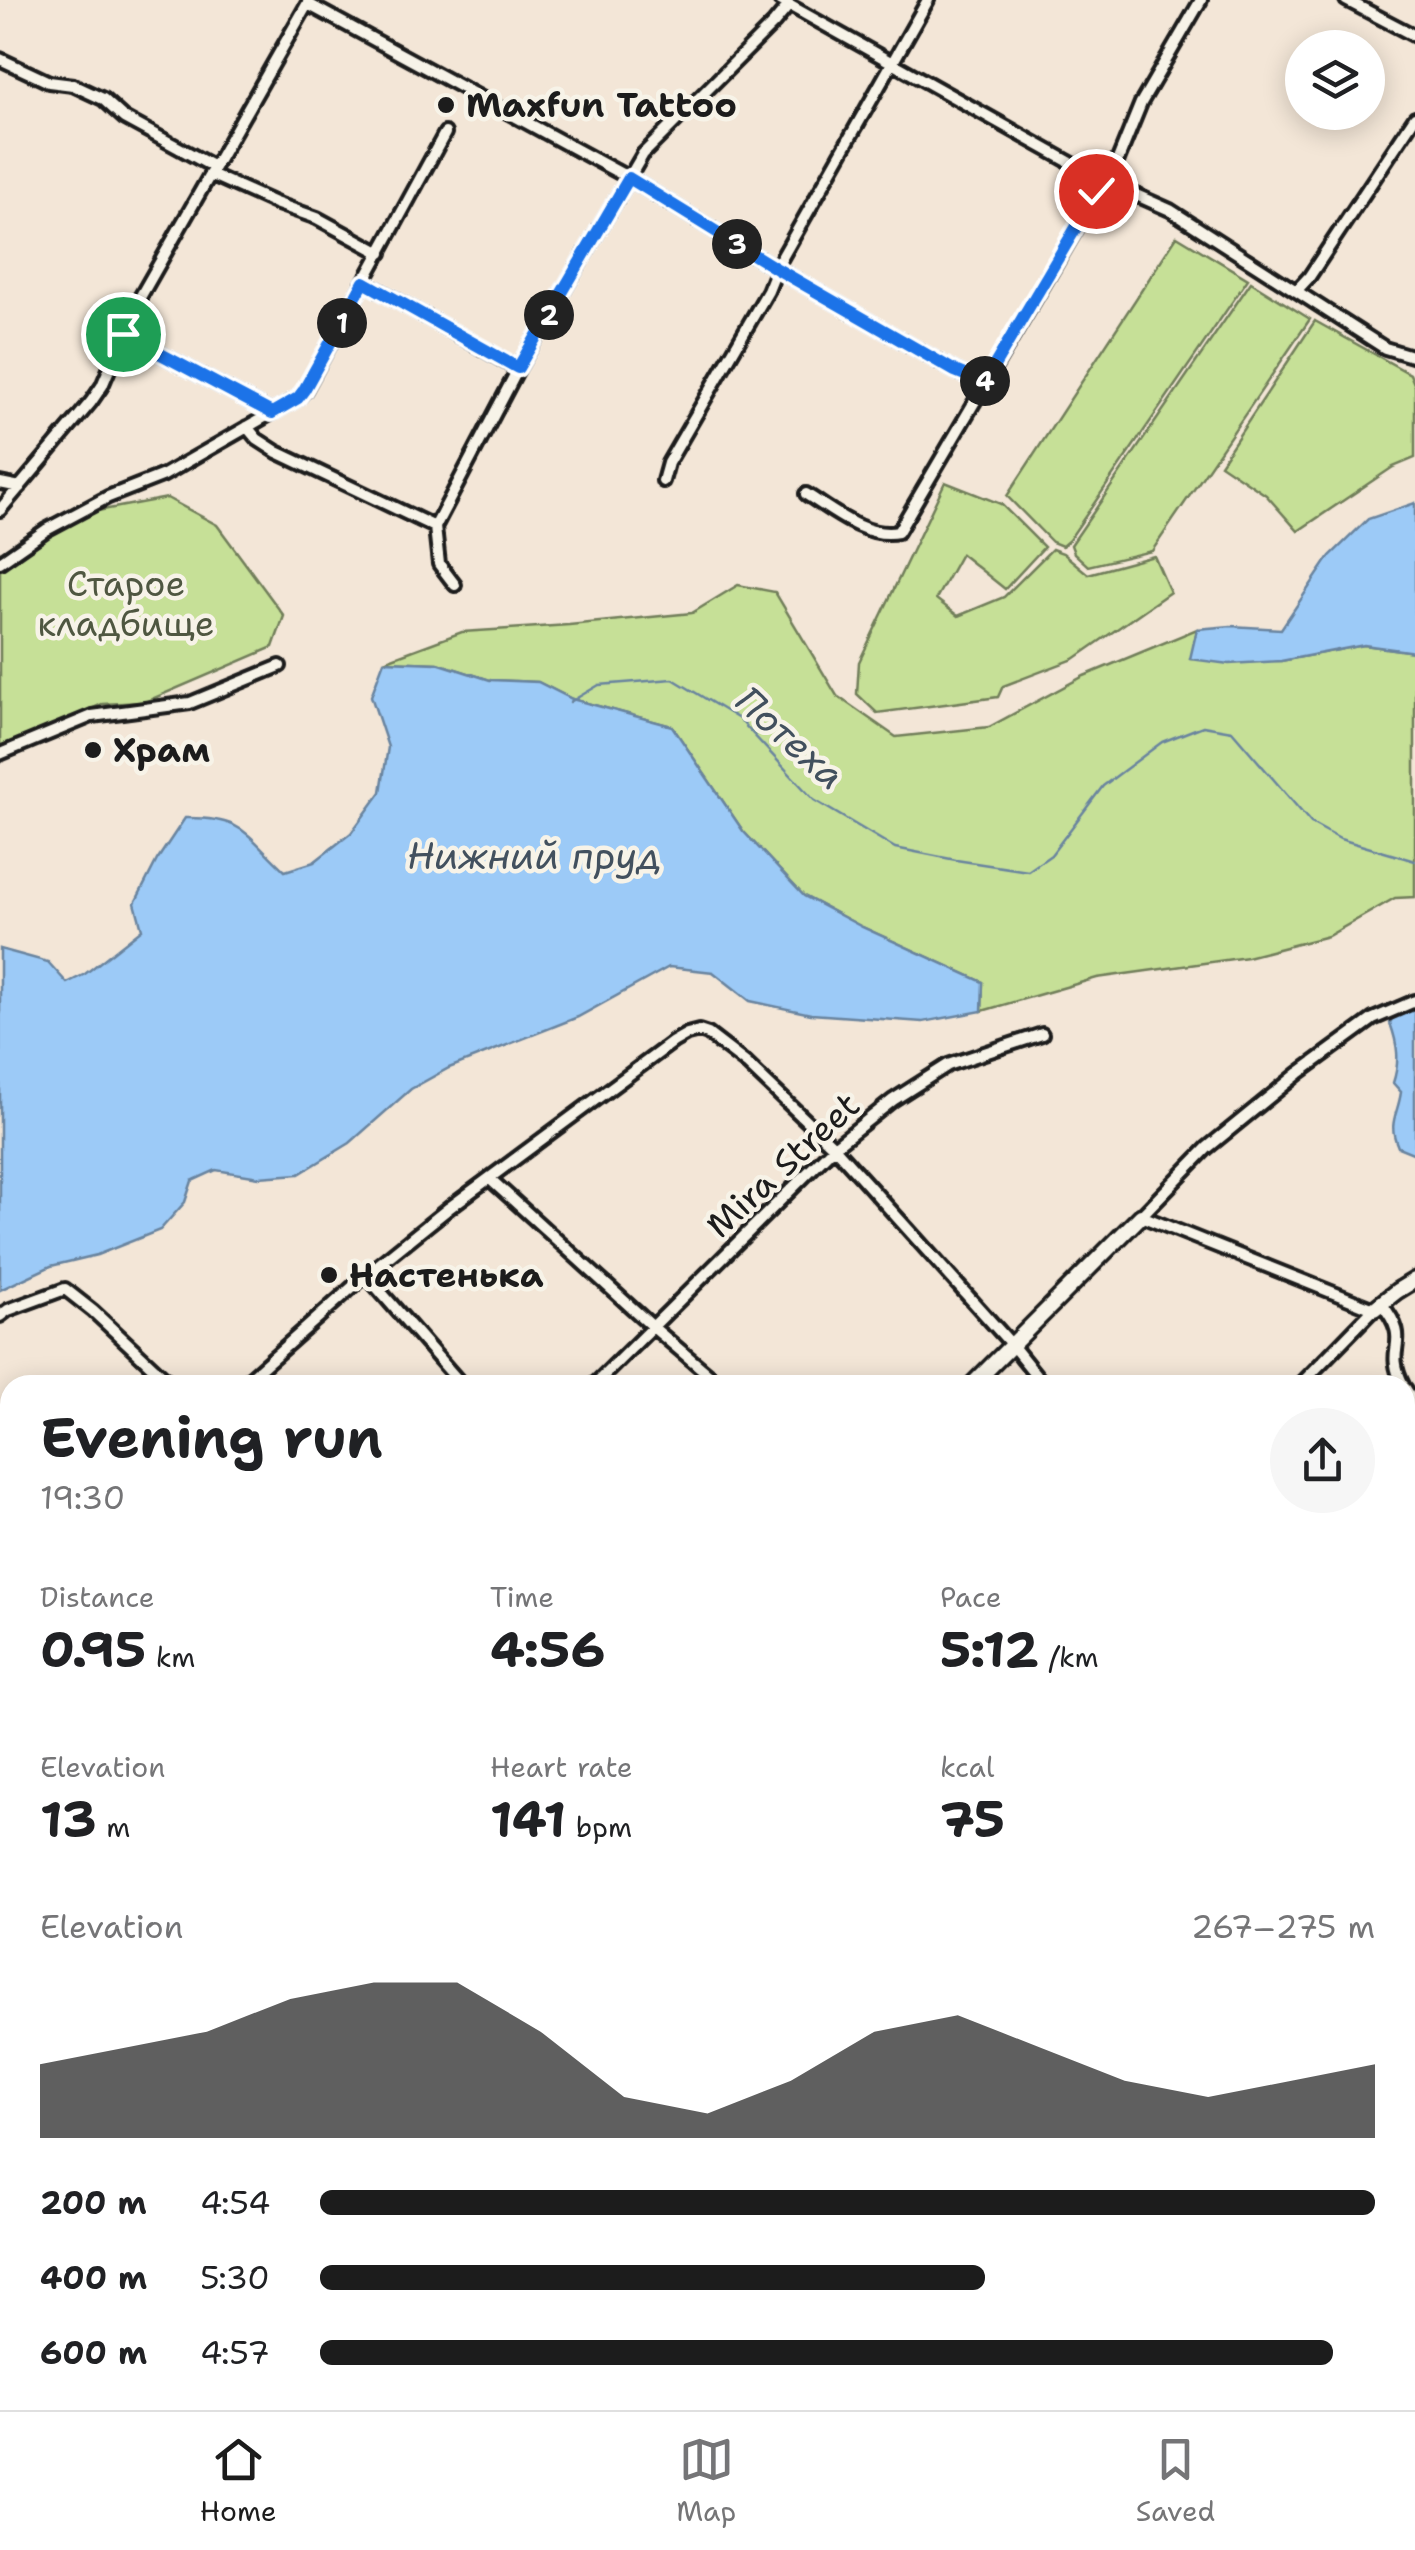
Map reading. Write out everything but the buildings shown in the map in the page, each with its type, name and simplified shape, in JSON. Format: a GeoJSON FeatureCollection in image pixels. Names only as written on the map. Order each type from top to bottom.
{"type":"FeatureCollection","features":[{"type":"Feature","properties":{"kind":"street"},"geometry":{"type":"LineString","coordinates":[[663,481],[668,463],[928,0]]}},
{"type":"Feature","properties":{"kind":"street"},"geometry":{"type":"LineString","coordinates":[[806,494],[875,532],[898,532],[1090,204],[1140,103],[1201,0]]}},
{"type":"Feature","properties":{"kind":"street"},"geometry":{"type":"LineString","coordinates":[[1346,0],[1415,36]]}},
{"type":"Feature","properties":{"kind":"street"},"geometry":{"type":"LineString","coordinates":[[0,510],[102,386],[138,301],[309,2],[629,178],[777,269],[955,371],[984,383]]}},
{"type":"Feature","properties":{"kind":"street"},"geometry":{"type":"LineString","coordinates":[[455,585],[440,564],[435,526],[518,368],[644,154],[774,23],[784,3],[1103,181],[1170,210],[1385,348],[1415,357]]}},
{"type":"Feature","properties":{"kind":"street"},"geometry":{"type":"LineString","coordinates":[[0,58],[49,82],[73,86],[102,99],[124,118],[212,171],[275,203],[317,218],[381,253]]}},
{"type":"Feature","properties":{"kind":"street"},"geometry":{"type":"LineString","coordinates":[[1296,291],[1310,278],[1415,117]]}},
{"type":"Feature","properties":{"kind":"street"},"geometry":{"type":"LineString","coordinates":[[0,562],[46,530],[108,497],[164,475],[298,398],[444,133]]}},
{"type":"Feature","properties":{"kind":"street"},"geometry":{"type":"LineString","coordinates":[[364,282],[518,368]]}},
{"type":"Feature","properties":{"kind":"street"},"geometry":{"type":"LineString","coordinates":[[123,334],[272,413]]}},
{"type":"Feature","properties":{"kind":"street"},"geometry":{"type":"LineString","coordinates":[[247,427],[277,452],[435,526]]}},
{"type":"Feature","properties":{"kind":"street"},"geometry":{"type":"LineString","coordinates":[[0,483],[20,487]]}},
{"type":"Feature","properties":{"kind":"street"},"geometry":{"type":"LineString","coordinates":[[0,754],[92,716],[190,703],[280,666]]}},
{"type":"Feature","properties":{"kind":"street"},"geometry":{"type":"LineString","coordinates":[[982,1375],[1207,1148],[1299,1072],[1373,1019],[1415,1001]]}},
{"type":"Feature","properties":{"kind":"street"},"geometry":{"type":"LineString","coordinates":[[253,1375],[449,1208],[673,1042],[699,1031],[747,1064],[834,1147],[1036,1375]]}},
{"type":"Feature","properties":{"kind":"street","name":"Mira Street"},"geometry":{"type":"LineString","coordinates":[[605,1375],[834,1147],[893,1100],[948,1065],[1042,1034]]}},
{"type":"Feature","properties":{"kind":"street"},"geometry":{"type":"LineString","coordinates":[[490,1179],[710,1375]]}},
{"type":"Feature","properties":{"kind":"street"},"geometry":{"type":"LineString","coordinates":[[1140,1216],[1378,1306],[1400,1323],[1405,1333],[1396,1362],[1399,1375]]}},
{"type":"Feature","properties":{"kind":"street"},"geometry":{"type":"LineString","coordinates":[[366,1275],[453,1375]]}},
{"type":"Feature","properties":{"kind":"street"},"geometry":{"type":"LineString","coordinates":[[1310,1375],[1378,1306],[1415,1280]]}},
{"type":"Feature","properties":{"kind":"street"},"geometry":{"type":"LineString","coordinates":[[0,1316],[65,1289],[161,1375]]}},
{"type":"Feature","properties":{"kind":"green space"},"geometry":{"type":"Polygon","coordinates":[[[1177,236],[1248,279],[1062,546],[1052,542],[1007,496],[1177,236]]]}},
{"type":"Feature","properties":{"kind":"green space"},"geometry":{"type":"Polygon","coordinates":[[[1251,282],[1310,319],[1152,551],[1088,566],[1071,545],[1251,282]]]}},
{"type":"Feature","properties":{"kind":"green space"},"geometry":{"type":"Polygon","coordinates":[[[1315,321],[1410,374],[1415,386],[1415,458],[1393,467],[1298,531],[1266,495],[1220,464],[1315,321]]]}},
{"type":"Feature","properties":{"kind":"green space"},"geometry":{"type":"Polygon","coordinates":[[[945,482],[1001,504],[1044,547],[1005,589],[961,554],[936,599],[958,616],[1004,597],[1052,549],[1088,574],[1154,556],[1170,592],[1074,659],[1003,686],[998,697],[877,713],[857,694],[859,662],[945,482]]]}},
{"type":"Feature","properties":{"kind":"green space","name":"Старое кладбище"},"geometry":{"type":"Polygon","coordinates":[[[167,498],[217,525],[284,616],[273,647],[145,702],[102,704],[0,751],[0,563],[76,515],[167,498]]]}},
{"type":"Feature","properties":{"kind":"green space"},"geometry":{"type":"Polygon","coordinates":[[[738,585],[775,592],[837,696],[896,737],[989,727],[1084,676],[1197,629],[1191,659],[1281,661],[1364,645],[1415,652],[1415,897],[1395,898],[1328,936],[1247,957],[1097,978],[982,1011],[983,982],[804,896],[743,831],[672,726],[572,699],[538,682],[490,680],[437,663],[384,661],[462,632],[692,613],[738,585]]]}},
{"type":"Feature","properties":{"kind":"water"},"geometry":{"type":"Polygon","coordinates":[[[1415,503],[1415,652],[1364,645],[1281,661],[1229,664],[1190,659],[1197,629],[1281,629],[1330,556],[1368,519],[1415,503]]]}},
{"type":"Feature","properties":{"kind":"water","name":"Нижний пруд"},"geometry":{"type":"Polygon","coordinates":[[[384,661],[437,663],[490,680],[538,682],[572,699],[672,726],[743,831],[804,896],[983,982],[982,1011],[923,1022],[811,1014],[750,1001],[713,972],[669,967],[578,1017],[449,1068],[411,1089],[350,1143],[299,1174],[259,1177],[216,1170],[192,1181],[185,1202],[160,1230],[97,1255],[51,1266],[0,1290],[0,949],[48,962],[67,983],[85,974],[142,929],[135,903],[185,818],[220,821],[242,830],[285,871],[314,862],[351,833],[381,792],[388,747],[371,696],[384,661]]]}},
{"type":"Feature","properties":{"kind":"water"},"geometry":{"type":"Polygon","coordinates":[[[1415,1006],[1415,1154],[1398,1147],[1393,1131],[1401,1092],[1393,1083],[1397,1053],[1390,1023],[1394,1015],[1415,1006]]]}},
{"type":"Feature","properties":{"kind":"waterway","name":"Потеха"},"geometry":{"type":"LineString","coordinates":[[570,702],[599,685],[673,679],[739,719],[814,800],[895,848],[1028,871],[1051,855],[1103,786],[1162,742],[1203,726],[1232,731],[1311,823],[1340,839],[1415,861]]}},
{"type":"Feature","properties":{"kind":"place","name":"Maxfun Tattoo"},"geometry":{"type":"Point","coordinates":[446,105]}},
{"type":"Feature","properties":{"kind":"place","name":"Храм"},"geometry":{"type":"Point","coordinates":[93,750]}},
{"type":"Feature","properties":{"kind":"place","name":"Настенька"},"geometry":{"type":"Point","coordinates":[329,1275]}},
{"type":"Feature","properties":{"kind":"route"},"geometry":{"type":"LineString","coordinates":[[123,334],[272,413],[304,390],[364,282],[518,368],[629,178],[777,269],[955,371],[984,383],[1096,191]]}}]}
